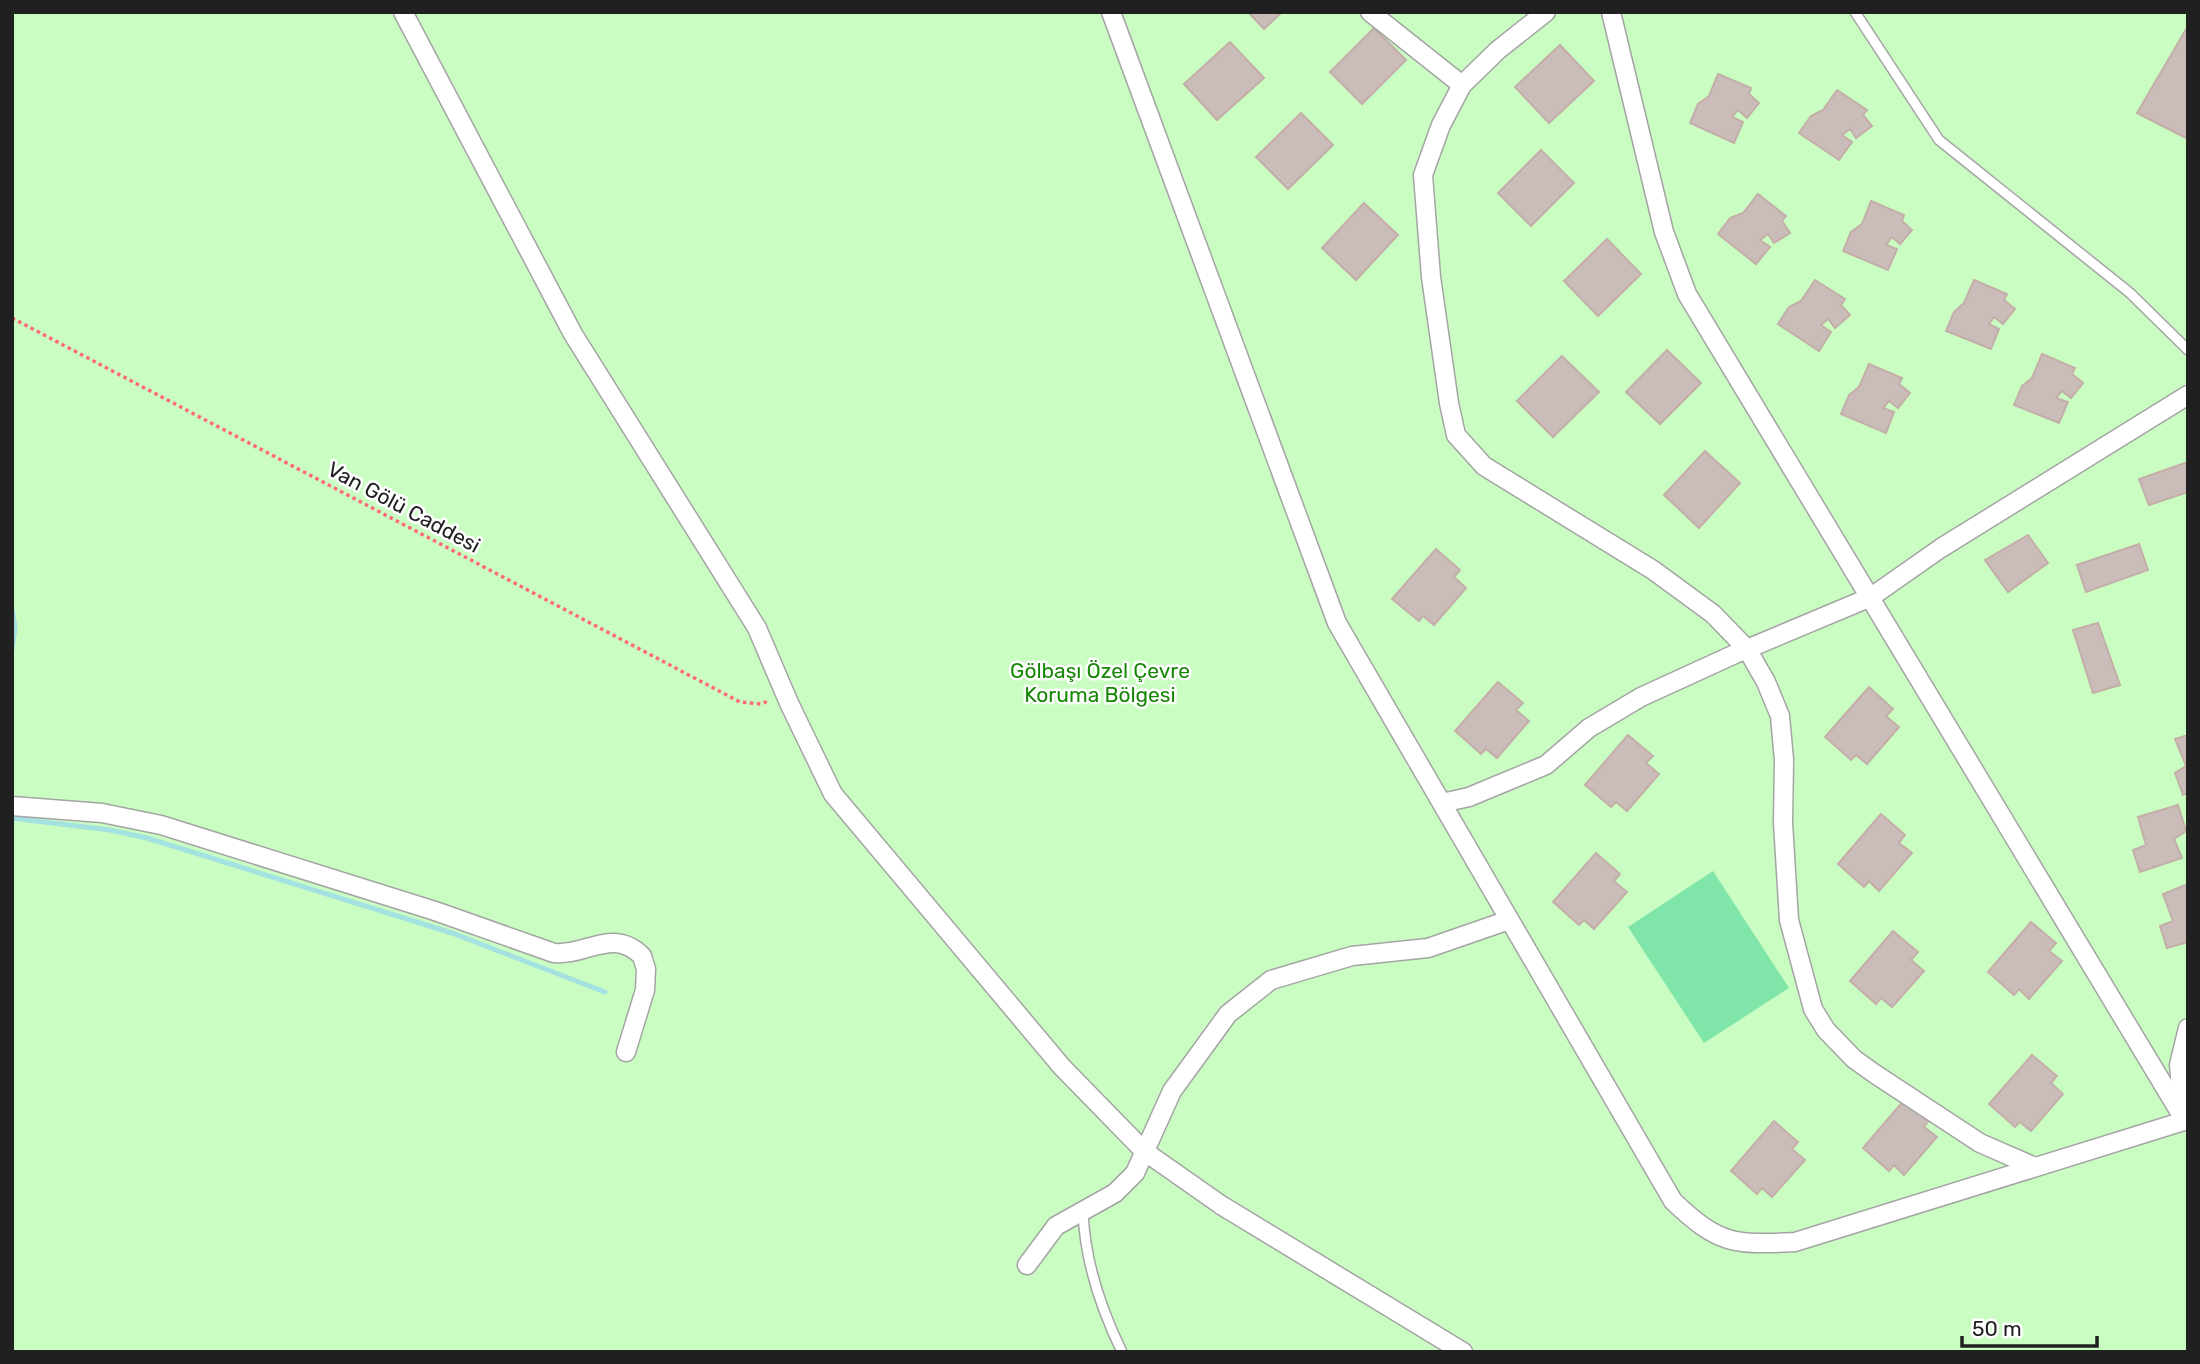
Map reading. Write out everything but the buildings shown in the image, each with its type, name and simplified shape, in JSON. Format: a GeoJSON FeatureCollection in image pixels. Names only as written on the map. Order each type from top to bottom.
{"type":"FeatureCollection","features":[{"type":"Feature","properties":{"kind":"street"},"geometry":{"type":"LineString","coordinates":[[403,12],[573,334],[757,628],[832,794],[1062,1067],[1144,1151],[1221,1205],[1462,1352]]}},
{"type":"Feature","properties":{"kind":"street"},"geometry":{"type":"LineString","coordinates":[[1111,12],[1337,623],[1673,1201],[1699,1226],[1727,1241],[1757,1244],[1795,1242],[2035,1167],[2186,1125]]}},
{"type":"Feature","properties":{"kind":"street"},"geometry":{"type":"LineString","coordinates":[[1370,12],[1462,85]]}},
{"type":"Feature","properties":{"kind":"street"},"geometry":{"type":"LineString","coordinates":[[1546,12],[1498,50],[1462,85],[1441,125],[1423,175],[1431,277],[1456,435],[1485,466],[1653,570],[1713,614],[1747,649],[1766,682],[1780,716],[1789,920],[1813,1009],[1826,1030],[1854,1059],[1875,1074],[1980,1143],[2035,1167]]}},
{"type":"Feature","properties":{"kind":"street"},"geometry":{"type":"LineString","coordinates":[[1611,12],[1664,232],[1687,294],[2186,1125]]}},
{"type":"Feature","properties":{"kind":"street"},"geometry":{"type":"LineString","coordinates":[[1442,803],[1469,797],[1546,765],[1589,728],[1612,713],[1747,649],[1871,597],[1941,548],[2188,396]]}},
{"type":"Feature","properties":{"kind":"street"},"geometry":{"type":"LineString","coordinates":[[12,806],[102,813],[161,825],[435,911],[554,953],[566,954],[602,942],[623,944],[642,956],[647,977],[625,1052]]}},
{"type":"Feature","properties":{"kind":"street"},"geometry":{"type":"LineString","coordinates":[[1027,1265],[1056,1226],[1115,1194],[1135,1173],[1172,1091],[1228,1014],[1271,980],[1352,956],[1429,948],[1509,919]]}},
{"type":"Feature","properties":{"kind":"street"},"geometry":{"type":"LineString","coordinates":[[2186,1125],[2179,1065],[2188,1028]]}},
{"type":"Feature","properties":{"kind":"lane"},"geometry":{"type":"LineString","coordinates":[[1855,12],[1939,140],[2130,293],[2188,350]]}},
{"type":"Feature","properties":{"kind":"lane"},"geometry":{"type":"LineString","coordinates":[[1083,1212],[1084,1243],[1090,1266],[1104,1312],[1122,1352]]}},
{"type":"Feature","properties":{"kind":"path","name":"Van Gölü Caddesi"},"geometry":{"type":"LineString","coordinates":[[12,318],[740,702],[761,704],[785,694]]}},
{"type":"Feature","properties":{"kind":"green space","name":"Gölbaşı Özel Çevre Koruma Bölgesi"},"geometry":{"type":"Polygon","coordinates":[[[12,12],[2188,12],[2188,1352],[12,1352],[12,12]]]}},
{"type":"Feature","properties":{"kind":"green space"},"geometry":{"type":"Polygon","coordinates":[[[1713,871],[1789,988],[1704,1043],[1628,927],[1713,871]]]}},
{"type":"Feature","properties":{"kind":"waterway"},"geometry":{"type":"LineString","coordinates":[[12,608],[15,627],[12,650]]}},
{"type":"Feature","properties":{"kind":"waterway"},"geometry":{"type":"LineString","coordinates":[[12,818],[110,830],[147,838],[452,933],[605,992]]}}]}
